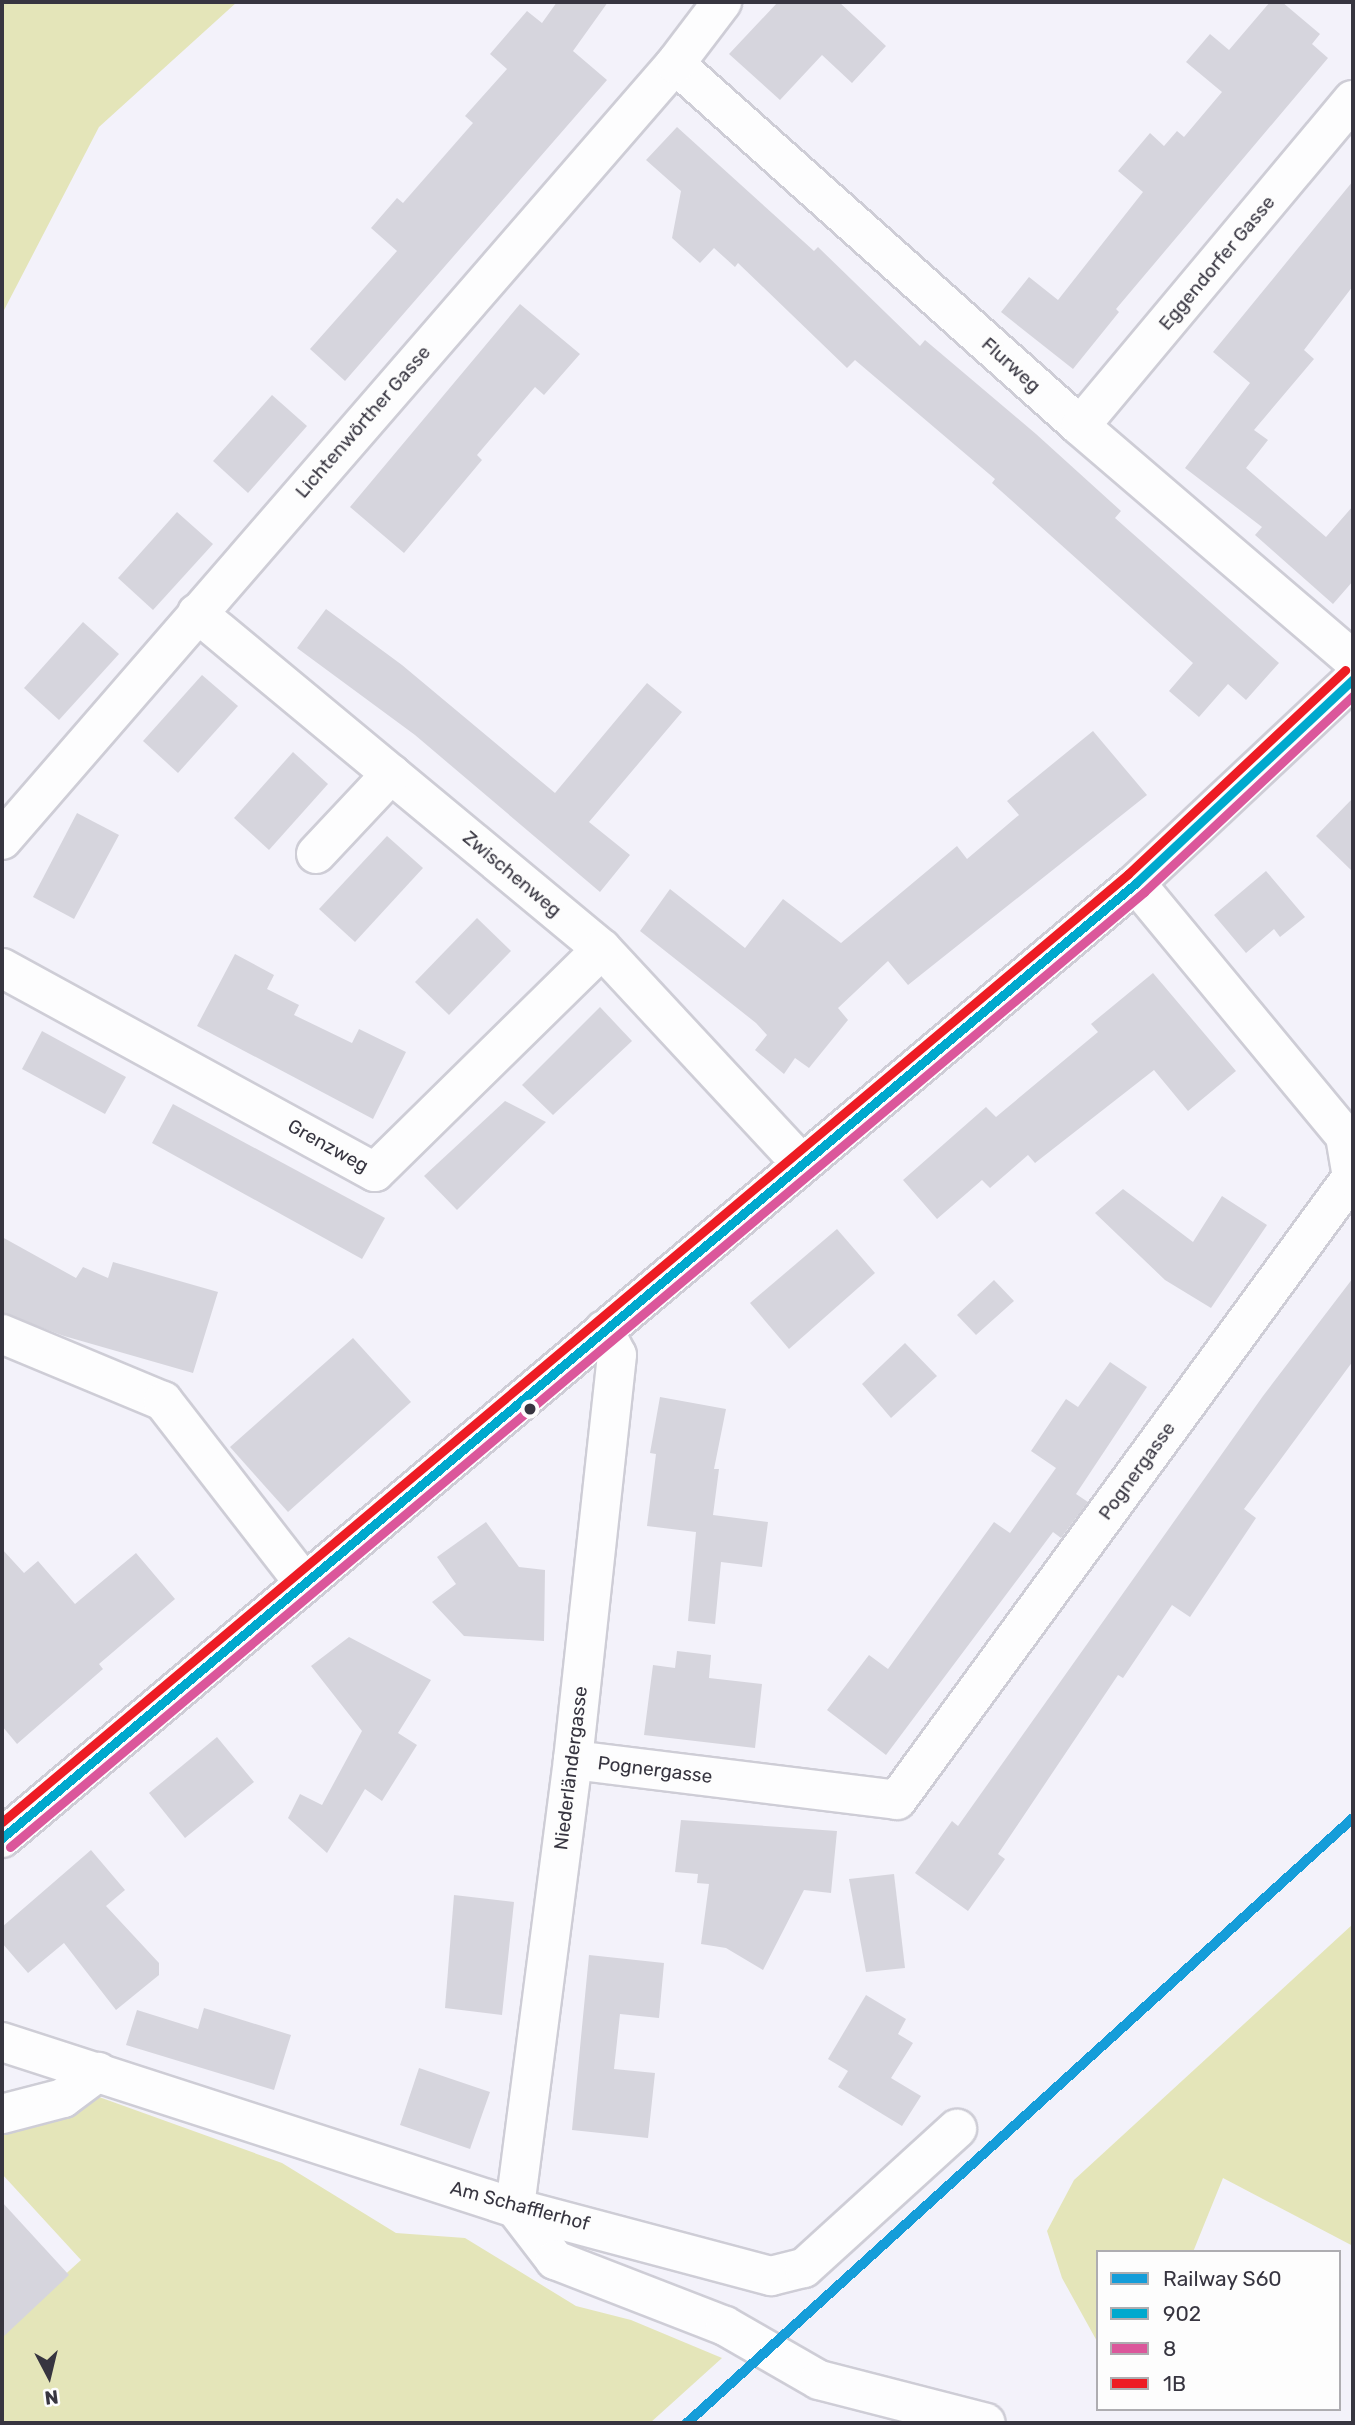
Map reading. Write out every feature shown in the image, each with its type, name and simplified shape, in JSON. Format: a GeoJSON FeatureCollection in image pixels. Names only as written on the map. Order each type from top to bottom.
{"type":"FeatureCollection","features":[{"type":"Feature","properties":{"kind":"street","name":"Lichtenwörther Gasse"},"geometry":{"type":"LineString","coordinates":[[2,840],[675,64],[722,2]]}},
{"type":"Feature","properties":{"kind":"street","name":"Flurweg"},"geometry":{"type":"LineString","coordinates":[[675,64],[1080,426],[1353,660]]}},
{"type":"Feature","properties":{"kind":"street","name":"Eggendorfer Gasse"},"geometry":{"type":"LineString","coordinates":[[1080,426],[1353,100]]}},
{"type":"Feature","properties":{"kind":"street","name":"Zwischenweg"},"geometry":{"type":"LineString","coordinates":[[197,613],[602,949],[800,1163]]}},
{"type":"Feature","properties":{"kind":"street"},"geometry":{"type":"LineString","coordinates":[[2,1838],[800,1163],[1136,883],[1353,679]]}},
{"type":"Feature","properties":{"kind":"street"},"geometry":{"type":"LineString","coordinates":[[316,854],[391,774]]}},
{"type":"Feature","properties":{"kind":"street","name":"Pognergasse"},"geometry":{"type":"LineString","coordinates":[[573,1760],[897,1800],[1352,1177],[1345,1136],[1136,883]]}},
{"type":"Feature","properties":{"kind":"street","name":"Grenzweg"},"geometry":{"type":"LineString","coordinates":[[2,968],[375,1172],[602,949]]}},
{"type":"Feature","properties":{"kind":"street","name":"Niederländergasse"},"geometry":{"type":"LineString","coordinates":[[515,2208],[573,1760],[617,1355],[604,1330]]}},
{"type":"Feature","properties":{"kind":"street"},"geometry":{"type":"LineString","coordinates":[[2,1334],[163,1401],[304,1583]]}},
{"type":"Feature","properties":{"kind":"street","name":"Am Schafflerhof"},"geometry":{"type":"LineString","coordinates":[[2,2042],[515,2208],[570,2219],[771,2276],[804,2268],[957,2129]]}},
{"type":"Feature","properties":{"kind":"street"},"geometry":{"type":"LineString","coordinates":[[2,2114],[63,2098],[98,2072]]}},
{"type":"Feature","properties":{"kind":"street"},"geometry":{"type":"LineString","coordinates":[[515,2208],[555,2260],[725,2326],[819,2380],[986,2423]]}},
{"type":"Feature","properties":{"kind":"green space"},"geometry":{"type":"Polygon","coordinates":[[[2,2],[237,2],[99,127],[2,314],[2,2]]]}},
{"type":"Feature","properties":{"kind":"green space"},"geometry":{"type":"Polygon","coordinates":[[[1353,1924],[1353,2246],[1223,2178],[1194,2250],[1096,2250],[1096,2339],[1062,2278],[1047,2231],[1074,2180],[1353,1924]]]}},
{"type":"Feature","properties":{"kind":"green space"},"geometry":{"type":"Polygon","coordinates":[[[99,2097],[282,2163],[396,2233],[465,2238],[576,2306],[631,2320],[722,2358],[650,2423],[2,2423],[2,2332],[81,2260],[2,2174],[2,2121],[99,2097]]]}},
{"type":"Feature","properties":{"kind":"building"},"geometry":{"type":"Polygon","coordinates":[[[557,2],[608,2],[573,51],[607,80],[345,381],[310,349],[397,251],[371,228],[397,198],[403,203],[473,123],[465,116],[507,69],[490,54],[527,11],[542,23],[557,2]]]}},
{"type":"Feature","properties":{"kind":"building"},"geometry":{"type":"Polygon","coordinates":[[[778,2],[839,2],[886,46],[852,83],[822,55],[780,100],[729,54],[778,2]]]}},
{"type":"Feature","properties":{"kind":"building"},"geometry":{"type":"Polygon","coordinates":[[[1270,2],[1282,2],[1320,34],[1312,44],[1328,58],[1116,309],[1119,312],[1073,369],[1001,312],[1029,277],[1058,300],[1143,192],[1118,171],[1150,133],[1164,146],[1177,131],[1184,137],[1222,92],[1186,62],[1210,34],[1229,50],[1270,2]]]}},
{"type":"Feature","properties":{"kind":"building"},"geometry":{"type":"Polygon","coordinates":[[[677,127],[814,251],[818,247],[920,346],[925,340],[1036,434],[1121,511],[1115,518],[1279,663],[1246,700],[1228,684],[1199,717],[1169,691],[1193,663],[992,483],[995,479],[855,360],[847,368],[738,263],[735,267],[714,248],[700,263],[672,238],[681,191],[646,160],[677,127]]]}},
{"type":"Feature","properties":{"kind":"building"},"geometry":{"type":"Polygon","coordinates":[[[1353,181],[1353,286],[1304,350],[1314,359],[1254,430],[1268,440],[1246,468],[1326,537],[1353,506],[1353,581],[1333,604],[1255,535],[1262,527],[1185,468],[1250,383],[1213,352],[1353,181]]]}},
{"type":"Feature","properties":{"kind":"building"},"geometry":{"type":"Polygon","coordinates":[[[520,304],[580,354],[544,395],[535,387],[477,455],[482,460],[404,553],[350,507],[520,304]]]}},
{"type":"Feature","properties":{"kind":"building"},"geometry":{"type":"Polygon","coordinates":[[[272,395],[307,426],[248,493],[213,461],[272,395]]]}},
{"type":"Feature","properties":{"kind":"building"},"geometry":{"type":"Polygon","coordinates":[[[177,512],[213,544],[153,610],[118,578],[177,512]]]}},
{"type":"Feature","properties":{"kind":"building"},"geometry":{"type":"Polygon","coordinates":[[[326,609],[402,665],[555,793],[647,683],[682,712],[589,822],[630,855],[600,892],[415,735],[297,648],[326,609]]]}},
{"type":"Feature","properties":{"kind":"building"},"geometry":{"type":"Polygon","coordinates":[[[83,622],[119,654],[59,720],[24,688],[83,622]]]}},
{"type":"Feature","properties":{"kind":"building"},"geometry":{"type":"Polygon","coordinates":[[[202,675],[238,706],[178,773],[143,741],[202,675]]]}},
{"type":"Feature","properties":{"kind":"building"},"geometry":{"type":"Polygon","coordinates":[[[1093,731],[1147,795],[908,985],[888,961],[838,1008],[848,1020],[809,1068],[795,1058],[784,1074],[755,1050],[767,1035],[756,1023],[640,931],[670,889],[745,948],[783,899],[841,943],[957,846],[967,859],[1019,815],[1007,801],[1093,731]]]}},
{"type":"Feature","properties":{"kind":"building"},"geometry":{"type":"Polygon","coordinates":[[[293,752],[328,784],[269,850],[234,818],[293,752]]]}},
{"type":"Feature","properties":{"kind":"building"},"geometry":{"type":"Polygon","coordinates":[[[1353,798],[1353,872],[1316,836],[1353,798]]]}},
{"type":"Feature","properties":{"kind":"building"},"geometry":{"type":"Polygon","coordinates":[[[77,813],[119,835],[74,919],[33,897],[77,813]]]}},
{"type":"Feature","properties":{"kind":"building"},"geometry":{"type":"Polygon","coordinates":[[[387,836],[423,868],[355,942],[319,909],[387,836]]]}},
{"type":"Feature","properties":{"kind":"building"},"geometry":{"type":"Polygon","coordinates":[[[1266,871],[1305,917],[1280,937],[1274,929],[1246,953],[1214,915],[1266,871]]]}},
{"type":"Feature","properties":{"kind":"building"},"geometry":{"type":"Polygon","coordinates":[[[477,918],[511,951],[449,1015],[415,982],[477,918]]]}},
{"type":"Feature","properties":{"kind":"building"},"geometry":{"type":"Polygon","coordinates":[[[235,954],[274,975],[267,989],[299,1005],[294,1015],[352,1043],[359,1029],[406,1052],[373,1119],[197,1026],[235,954]]]}},
{"type":"Feature","properties":{"kind":"building"},"geometry":{"type":"Polygon","coordinates":[[[1153,973],[1236,1071],[1188,1111],[1154,1070],[1035,1163],[1028,1155],[990,1188],[982,1180],[937,1219],[903,1180],[986,1107],[996,1117],[1098,1032],[1091,1024],[1153,973]]]}},
{"type":"Feature","properties":{"kind":"building"},"geometry":{"type":"Polygon","coordinates":[[[600,1007],[632,1041],[553,1115],[522,1085],[600,1007]]]}},
{"type":"Feature","properties":{"kind":"building"},"geometry":{"type":"Polygon","coordinates":[[[42,1031],[126,1077],[105,1114],[22,1069],[42,1031]]]}},
{"type":"Feature","properties":{"kind":"building"},"geometry":{"type":"Polygon","coordinates":[[[505,1101],[546,1122],[457,1210],[424,1176],[505,1101]]]}},
{"type":"Feature","properties":{"kind":"building"},"geometry":{"type":"Polygon","coordinates":[[[173,1104],[385,1218],[362,1259],[152,1143],[173,1104]]]}},
{"type":"Feature","properties":{"kind":"building"},"geometry":{"type":"Polygon","coordinates":[[[1123,1189],[1193,1242],[1222,1196],[1267,1225],[1211,1308],[1165,1280],[1095,1213],[1123,1189]]]}},
{"type":"Feature","properties":{"kind":"building"},"geometry":{"type":"Polygon","coordinates":[[[837,1229],[875,1273],[789,1349],[750,1303],[837,1229]]]}},
{"type":"Feature","properties":{"kind":"building"},"geometry":{"type":"Polygon","coordinates":[[[2,1237],[76,1278],[83,1267],[108,1278],[113,1262],[218,1292],[193,1373],[64,1336],[2,1313],[2,1237]]]}},
{"type":"Feature","properties":{"kind":"building"},"geometry":{"type":"Polygon","coordinates":[[[1353,1278],[1353,1361],[1244,1509],[1256,1518],[1190,1617],[1172,1605],[1123,1678],[1118,1675],[998,1854],[1005,1859],[968,1911],[915,1873],[952,1821],[958,1826],[1263,1396],[1353,1278]]]}},
{"type":"Feature","properties":{"kind":"building"},"geometry":{"type":"Polygon","coordinates":[[[994,1280],[1014,1301],[976,1335],[957,1315],[994,1280]]]}},
{"type":"Feature","properties":{"kind":"building"},"geometry":{"type":"Polygon","coordinates":[[[353,1338],[411,1402],[288,1512],[230,1447],[353,1338]]]}},
{"type":"Feature","properties":{"kind":"building"},"geometry":{"type":"Polygon","coordinates":[[[905,1343],[937,1376],[891,1418],[862,1384],[905,1343]]]}},
{"type":"Feature","properties":{"kind":"building"},"geometry":{"type":"Polygon","coordinates":[[[1110,1362],[1147,1387],[1076,1494],[1088,1502],[1061,1538],[1053,1532],[886,1755],[827,1710],[869,1655],[888,1669],[994,1522],[1010,1533],[1056,1468],[1031,1451],[1066,1399],[1078,1407],[1110,1362]]]}},
{"type":"Feature","properties":{"kind":"building"},"geometry":{"type":"Polygon","coordinates":[[[660,1397],[726,1409],[714,1469],[719,1469],[713,1515],[768,1522],[762,1567],[721,1562],[715,1624],[688,1621],[696,1532],[647,1526],[656,1454],[650,1453],[660,1397]]]}},
{"type":"Feature","properties":{"kind":"building"},"geometry":{"type":"Polygon","coordinates":[[[486,1522],[519,1567],[545,1570],[544,1641],[464,1636],[432,1602],[456,1584],[437,1557],[486,1522]]]}},
{"type":"Feature","properties":{"kind":"building"},"geometry":{"type":"Polygon","coordinates":[[[2,1549],[24,1573],[38,1561],[75,1604],[136,1553],[175,1599],[99,1664],[103,1669],[17,1744],[2,1726],[2,1549]]]}},
{"type":"Feature","properties":{"kind":"building"},"geometry":{"type":"Polygon","coordinates":[[[349,1637],[431,1680],[398,1733],[417,1745],[382,1801],[365,1789],[327,1853],[288,1818],[300,1794],[322,1805],[362,1731],[311,1666],[349,1637]]]}},
{"type":"Feature","properties":{"kind":"building"},"geometry":{"type":"Polygon","coordinates":[[[677,1651],[711,1655],[709,1678],[762,1684],[755,1748],[644,1735],[653,1665],[675,1668],[677,1651]]]}},
{"type":"Feature","properties":{"kind":"building"},"geometry":{"type":"Polygon","coordinates":[[[217,1737],[254,1782],[185,1838],[149,1793],[217,1737]]]}},
{"type":"Feature","properties":{"kind":"building"},"geometry":{"type":"Polygon","coordinates":[[[681,1820],[837,1831],[831,1893],[804,1890],[763,1970],[726,1948],[701,1944],[709,1884],[697,1883],[698,1874],[675,1872],[681,1820]]]}},
{"type":"Feature","properties":{"kind":"building"},"geometry":{"type":"Polygon","coordinates":[[[91,1850],[125,1890],[106,1906],[159,1963],[159,1975],[116,2010],[64,1943],[28,1973],[2,1943],[2,1927],[91,1850]]]}},
{"type":"Feature","properties":{"kind":"building"},"geometry":{"type":"Polygon","coordinates":[[[894,1874],[905,1968],[866,1972],[849,1879],[894,1874]]]}},
{"type":"Feature","properties":{"kind":"building"},"geometry":{"type":"Polygon","coordinates":[[[454,1895],[514,1902],[502,2015],[445,2008],[454,1895]]]}},
{"type":"Feature","properties":{"kind":"building"},"geometry":{"type":"Polygon","coordinates":[[[589,1955],[664,1963],[659,2018],[620,2014],[614,2069],[655,2073],[648,2138],[572,2130],[589,1955]]]}},
{"type":"Feature","properties":{"kind":"building"},"geometry":{"type":"Polygon","coordinates":[[[866,1995],[906,2019],[898,2034],[913,2043],[891,2078],[921,2096],[902,2126],[838,2087],[848,2071],[828,2059],[866,1995]]]}},
{"type":"Feature","properties":{"kind":"building"},"geometry":{"type":"Polygon","coordinates":[[[204,2008],[291,2035],[274,2090],[126,2045],[137,2010],[198,2029],[204,2008]]]}},
{"type":"Feature","properties":{"kind":"building"},"geometry":{"type":"Polygon","coordinates":[[[419,2068],[490,2092],[470,2149],[400,2125],[419,2068]]]}},
{"type":"Feature","properties":{"kind":"building"},"geometry":{"type":"Polygon","coordinates":[[[2,2202],[69,2275],[2,2338],[2,2202]]]}},
{"type":"Feature","properties":{"kind":"rail line","name":"S60"},"geometry":{"type":"LineString","coordinates":[[687,2423],[1353,1818]]}},
{"type":"Feature","properties":{"kind":"transit line","name":"1B"},"geometry":{"type":"LineString","coordinates":[[2,1822],[1128,874],[1345,670]]}},
{"type":"Feature","properties":{"kind":"transit line","name":"902"},"geometry":{"type":"LineString","coordinates":[[2,1838],[1136,883],[1353,679]]}},
{"type":"Feature","properties":{"kind":"transit line","name":"8"},"geometry":{"type":"LineString","coordinates":[[10,1847],[1144,892],[1353,696]]}}]}
